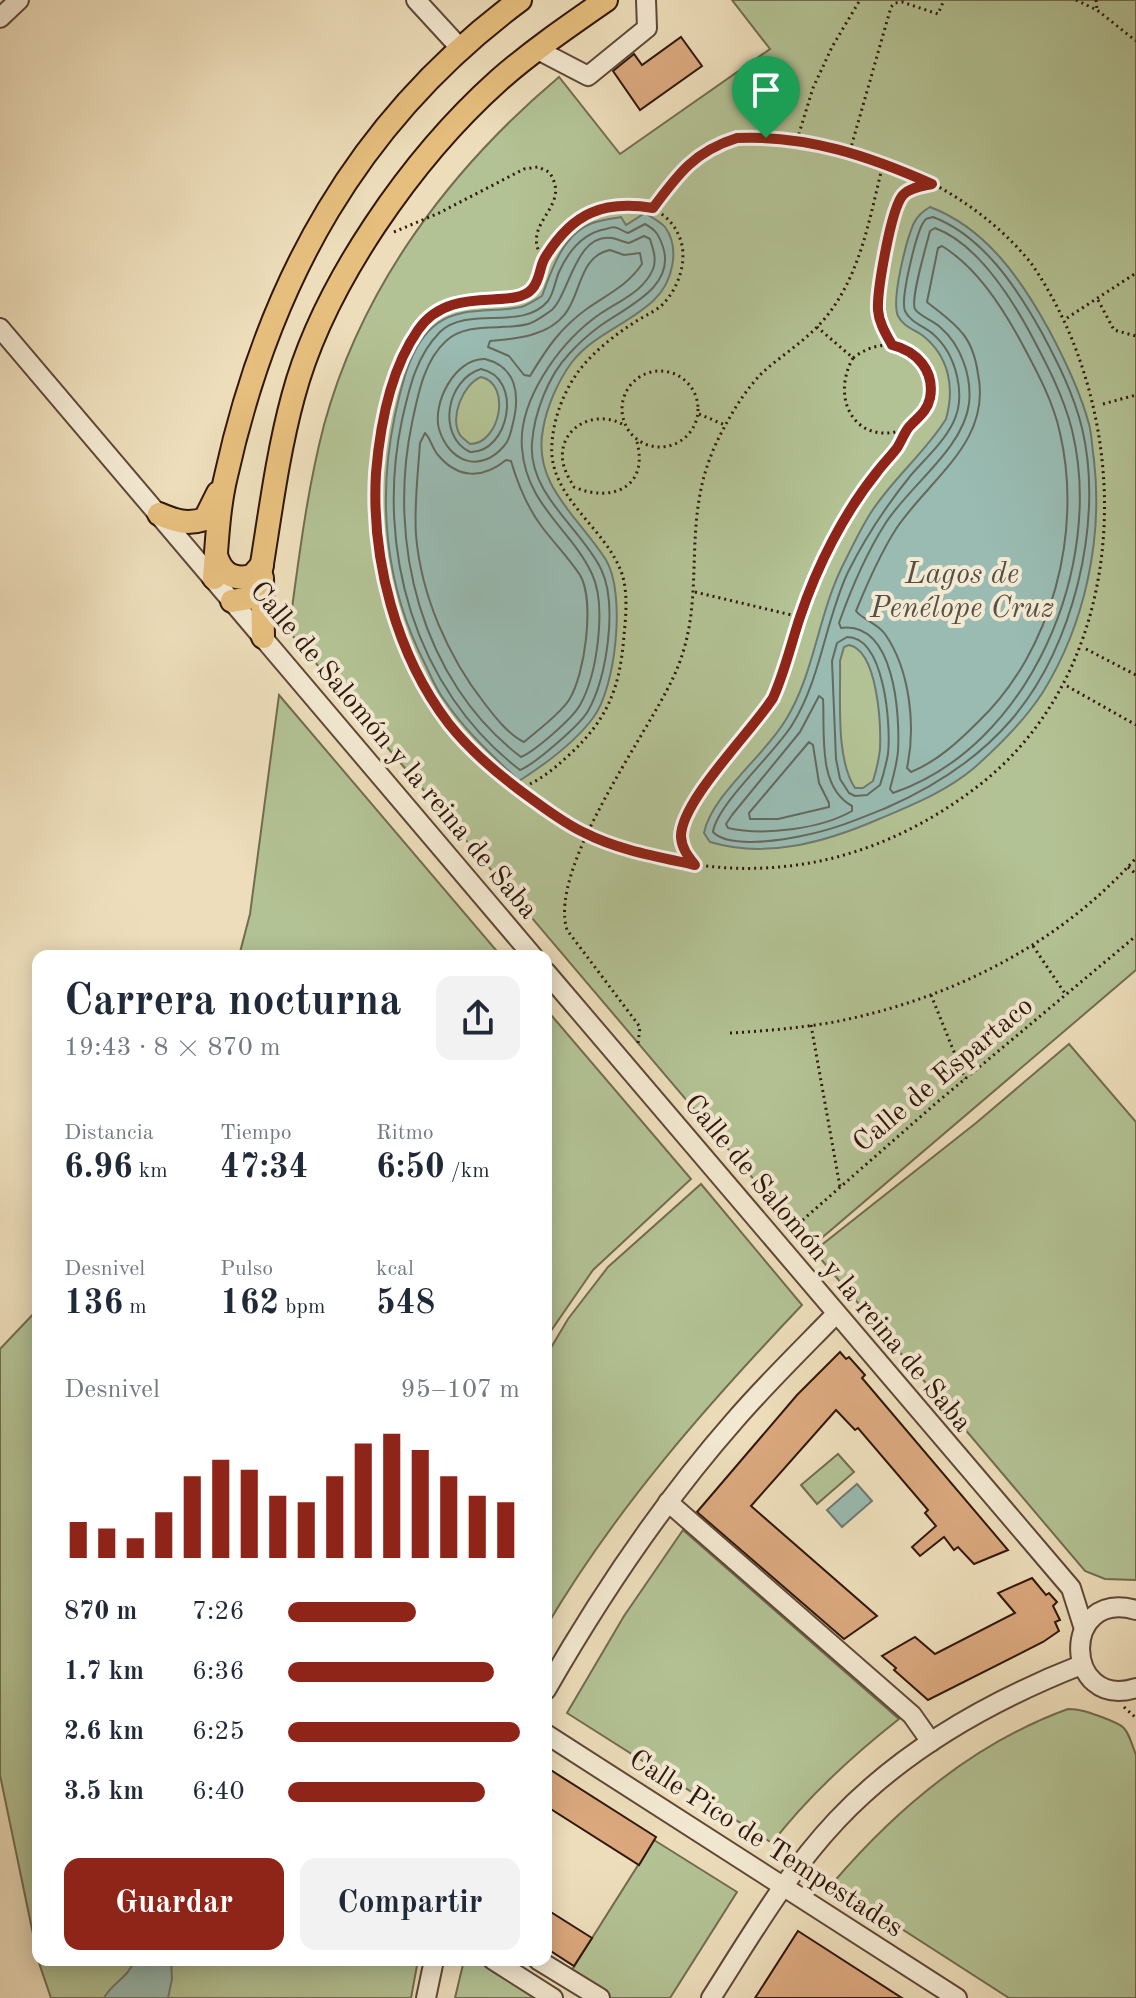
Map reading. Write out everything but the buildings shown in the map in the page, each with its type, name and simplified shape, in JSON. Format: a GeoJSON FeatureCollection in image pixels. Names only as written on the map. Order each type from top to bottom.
{"type":"FeatureCollection","features":[{"type":"Feature","properties":{"kind":"main road"},"geometry":{"type":"LineString","coordinates":[[214,578],[225,477],[250,380],[271,320],[299,260],[373,144],[421,86],[520,0]]}},
{"type":"Feature","properties":{"kind":"main road"},"geometry":{"type":"LineString","coordinates":[[232,601],[253,595],[258,588],[271,496],[294,394],[312,345],[346,275],[391,202],[458,120],[501,78],[606,0]]}},
{"type":"Feature","properties":{"kind":"main road"},"geometry":{"type":"LineString","coordinates":[[159,514],[183,523],[205,519],[225,477]]}},
{"type":"Feature","properties":{"kind":"main road"},"geometry":{"type":"LineString","coordinates":[[216,555],[224,572],[232,577],[252,576],[262,565]]}},
{"type":"Feature","properties":{"kind":"main road"},"geometry":{"type":"LineString","coordinates":[[262,565],[263,637]]}},
{"type":"Feature","properties":{"kind":"street"},"geometry":{"type":"LineString","coordinates":[[0,18],[19,0]]}},
{"type":"Feature","properties":{"kind":"street"},"geometry":{"type":"LineString","coordinates":[[416,0],[461,49]]}},
{"type":"Feature","properties":{"kind":"street"},"geometry":{"type":"LineString","coordinates":[[538,50],[588,76],[647,28],[646,0]]}},
{"type":"Feature","properties":{"kind":"street","name":"Calle de Salomón y la reina de Saba"},"geometry":{"type":"LineString","coordinates":[[0,328],[528,950]]}},
{"type":"Feature","properties":{"kind":"street","name":"Calle de Salomón y la reina de Saba"},"geometry":{"type":"LineString","coordinates":[[552,979],[1071,1588],[1110,1608]]}},
{"type":"Feature","properties":{"kind":"street"},"geometry":{"type":"LineString","coordinates":[[552,1680],[622,1566],[668,1502],[736,1418],[836,1314]]}},
{"type":"Feature","properties":{"kind":"street"},"geometry":{"type":"LineString","coordinates":[[668,1502],[912,1715],[931,1742]]}},
{"type":"Feature","properties":{"kind":"street","name":"Calle de Salomón y la reina de Saba"},"geometry":{"type":"LineString","coordinates":[[1071,1588],[1084,1629]]}},
{"type":"Feature","properties":{"kind":"street"},"geometry":{"type":"LineString","coordinates":[[1134,1692],[1115,1691],[1089,1677],[1081,1665],[1079,1646],[1084,1629],[1095,1616],[1110,1608],[1136,1610]]}},
{"type":"Feature","properties":{"kind":"street"},"geometry":{"type":"LineString","coordinates":[[711,1998],[784,1887],[837,1820],[880,1780],[931,1742],[992,1705],[1081,1665]]}},
{"type":"Feature","properties":{"kind":"street","name":"Calle Pico de Tempestades"},"geometry":{"type":"LineString","coordinates":[[552,1738],[957,1998]]}},
{"type":"Feature","properties":{"kind":"street"},"geometry":{"type":"LineString","coordinates":[[426,1998],[433,1966]]}},
{"type":"Feature","properties":{"kind":"street"},"geometry":{"type":"LineString","coordinates":[[502,1966],[553,1998]]}},
{"type":"Feature","properties":{"kind":"street"},"geometry":{"type":"LineString","coordinates":[[548,1966],[600,1998]]}},
{"type":"Feature","properties":{"kind":"path"},"geometry":{"type":"LineString","coordinates":[[797,140],[813,88],[832,47],[860,0]]}},
{"type":"Feature","properties":{"kind":"path"},"geometry":{"type":"LineString","coordinates":[[850,151],[891,7],[902,2],[938,14],[944,0]]}},
{"type":"Feature","properties":{"kind":"path"},"geometry":{"type":"LineString","coordinates":[[1076,0],[1097,10],[1136,41]]}},
{"type":"Feature","properties":{"kind":"path"},"geometry":{"type":"LineString","coordinates":[[1096,0],[1097,10]]}},
{"type":"Feature","properties":{"kind":"path"},"geometry":{"type":"LineString","coordinates":[[653,208],[680,171],[710,148],[737,138],[797,140],[850,151],[884,162],[966,203],[1031,262],[1078,340]]}},
{"type":"Feature","properties":{"kind":"path"},"geometry":{"type":"LineString","coordinates":[[638,1043],[640,1027],[567,930],[563,899],[585,834],[674,676],[690,629],[695,592],[698,503],[707,465],[742,397],[763,373],[817,327],[848,283],[860,253],[884,162]]}},
{"type":"Feature","properties":{"kind":"path"},"geometry":{"type":"LineString","coordinates":[[395,224],[388,235],[439,213],[524,169],[538,167],[549,172],[557,192],[536,234],[538,251],[543,259]]}},
{"type":"Feature","properties":{"kind":"path"},"geometry":{"type":"LineString","coordinates":[[892,345],[881,325],[878,311],[891,229],[904,194],[932,184]]}},
{"type":"Feature","properties":{"kind":"path"},"geometry":{"type":"LineString","coordinates":[[519,789],[548,774],[591,736],[611,704],[621,663],[626,603],[623,576],[603,540],[555,474],[551,455],[559,407],[578,372],[616,335],[661,306],[679,278],[683,263],[681,239],[669,220],[653,208],[622,204],[596,210],[572,224],[543,259],[541,275],[533,289],[524,296],[464,301],[431,315],[418,329],[398,368],[378,449],[375,515],[382,565],[407,649],[426,687],[450,724],[495,771],[519,789],[585,834],[634,850],[695,865],[724,868],[759,869],[810,863],[867,848],[917,826],[991,777],[1025,744],[1067,686],[1079,661]]}},
{"type":"Feature","properties":{"kind":"path"},"geometry":{"type":"LineString","coordinates":[[1067,318],[1136,273]]}},
{"type":"Feature","properties":{"kind":"path"},"geometry":{"type":"LineString","coordinates":[[1097,299],[1114,330],[1136,336]]}},
{"type":"Feature","properties":{"kind":"path"},"geometry":{"type":"LineString","coordinates":[[817,327],[853,358]]}},
{"type":"Feature","properties":{"kind":"path"},"geometry":{"type":"LineString","coordinates":[[695,865],[687,855],[681,838],[689,809],[773,698],[800,617],[826,556],[851,509],[928,403],[931,385],[923,362],[905,348],[892,345],[870,347],[853,358],[846,371],[844,400],[862,426],[882,433],[909,427]]}},
{"type":"Feature","properties":{"kind":"path"},"geometry":{"type":"LineString","coordinates":[[625,426],[621,405],[624,392],[642,374],[667,371],[688,383],[695,393],[698,414],[692,430],[683,440],[659,448],[636,440]]}},
{"type":"Feature","properties":{"kind":"path"},"geometry":{"type":"LineString","coordinates":[[1099,392],[1105,414]]}},
{"type":"Feature","properties":{"kind":"path"},"geometry":{"type":"LineString","coordinates":[[1103,404],[1136,395]]}},
{"type":"Feature","properties":{"kind":"path"},"geometry":{"type":"LineString","coordinates":[[698,414],[725,425]]}},
{"type":"Feature","properties":{"kind":"path"},"geometry":{"type":"LineString","coordinates":[[565,490],[574,487],[601,495],[625,487],[634,477],[640,453],[636,440],[625,426],[608,418],[596,418],[574,429],[565,444],[563,465],[574,487]]}},
{"type":"Feature","properties":{"kind":"path"},"geometry":{"type":"LineString","coordinates":[[552,441],[565,444]]}},
{"type":"Feature","properties":{"kind":"path"},"geometry":{"type":"LineString","coordinates":[[695,592],[800,617]]}},
{"type":"Feature","properties":{"kind":"path"},"geometry":{"type":"LineString","coordinates":[[1086,649],[1136,675]]}},
{"type":"Feature","properties":{"kind":"path"},"geometry":{"type":"LineString","coordinates":[[1067,686],[1136,725]]}},
{"type":"Feature","properties":{"kind":"path"},"geometry":{"type":"LineString","coordinates":[[730,1033],[811,1025],[884,1010],[931,995],[1033,946],[1079,913],[1136,858]]}},
{"type":"Feature","properties":{"kind":"path"},"geometry":{"type":"LineString","coordinates":[[1128,867],[1136,874]]}},
{"type":"Feature","properties":{"kind":"path","name":"Calle de Espartaco"},"geometry":{"type":"LineString","coordinates":[[776,1243],[1136,936]]}},
{"type":"Feature","properties":{"kind":"path"},"geometry":{"type":"LineString","coordinates":[[1033,946],[1066,995]]}},
{"type":"Feature","properties":{"kind":"path"},"geometry":{"type":"LineString","coordinates":[[931,995],[965,1079]]}},
{"type":"Feature","properties":{"kind":"path"},"geometry":{"type":"LineString","coordinates":[[811,1025],[840,1188]]}},
{"type":"Feature","properties":{"kind":"green space"},"geometry":{"type":"Polygon","coordinates":[[[732,0],[1136,0],[1136,970],[811,1247],[292,635],[290,623],[308,499],[324,425],[361,325],[415,233],[482,151],[559,77],[620,154],[770,49],[732,0]]]}},
{"type":"Feature","properties":{"kind":"green space"},"geometry":{"type":"Polygon","coordinates":[[[279,695],[496,950],[241,950],[250,914],[279,695]]]}},
{"type":"Feature","properties":{"kind":"green space"},"geometry":{"type":"Polygon","coordinates":[[[552,1016],[691,1179],[593,1270],[552,1329],[552,1016]]]}},
{"type":"Feature","properties":{"kind":"green space"},"geometry":{"type":"Polygon","coordinates":[[[1069,1044],[1136,1122],[1136,1580],[1105,1579],[1085,1571],[814,1251],[976,1123],[1069,1044]]]}},
{"type":"Feature","properties":{"kind":"green space"},"geometry":{"type":"Polygon","coordinates":[[[701,1184],[802,1305],[665,1459],[602,1541],[552,1617],[552,1346],[568,1319],[608,1267],[701,1184]]]}},
{"type":"Feature","properties":{"kind":"green space"},"geometry":{"type":"Polygon","coordinates":[[[32,1315],[32,1929],[0,1775],[0,1349],[32,1315]]]}},
{"type":"Feature","properties":{"kind":"green space"},"geometry":{"type":"Polygon","coordinates":[[[838,1454],[854,1472],[817,1504],[801,1485],[838,1454]]]}},
{"type":"Feature","properties":{"kind":"green space"},"geometry":{"type":"Polygon","coordinates":[[[683,1530],[899,1719],[832,1777],[772,1843],[567,1713],[624,1616],[683,1530]]]}},
{"type":"Feature","properties":{"kind":"green space"},"geometry":{"type":"Polygon","coordinates":[[[1068,1709],[1088,1712],[1121,1725],[1136,1755],[1136,1998],[1009,1998],[832,1884],[883,1830],[939,1781],[1000,1740],[1068,1709]]]}},
{"type":"Feature","properties":{"kind":"green space"},"geometry":{"type":"Polygon","coordinates":[[[654,1840],[737,1892],[670,1998],[609,1998],[570,1973],[654,1840]]]}},
{"type":"Feature","properties":{"kind":"green space"},"geometry":{"type":"Polygon","coordinates":[[[40,1966],[417,1966],[411,1998],[51,1998],[40,1966]]]}},
{"type":"Feature","properties":{"kind":"green space"},"geometry":{"type":"Polygon","coordinates":[[[463,1966],[490,1966],[541,1998],[455,1998],[463,1966]]]}},
{"type":"Feature","properties":{"kind":"water","name":"Lagos de Penélope Cruz"},"geometry":{"type":"Polygon","coordinates":[[[930,207],[968,228],[1014,274],[1049,330],[1081,400],[1091,433],[1096,520],[1088,580],[1080,610],[1058,666],[1036,702],[993,751],[952,784],[879,819],[817,841],[753,849],[710,842],[704,833],[717,805],[776,734],[795,703],[834,586],[863,526],[888,489],[946,419],[950,395],[944,362],[931,343],[903,322],[896,308],[900,271],[910,233],[916,219],[930,207]],[[849,645],[844,647],[840,661],[840,727],[849,775],[855,788],[863,788],[873,781],[880,738],[876,690],[872,674],[859,650],[849,645]]]}},
{"type":"Feature","properties":{"kind":"water"},"geometry":{"type":"Polygon","coordinates":[[[645,213],[665,227],[673,245],[670,275],[654,300],[591,344],[572,362],[550,403],[541,449],[551,484],[606,560],[612,575],[617,617],[608,685],[593,718],[577,736],[519,781],[453,712],[434,683],[411,634],[393,573],[388,542],[386,479],[395,415],[404,378],[420,341],[428,331],[457,314],[511,309],[529,304],[542,296],[559,255],[572,236],[590,224],[621,217],[626,225],[645,213]],[[481,377],[474,381],[460,402],[457,428],[470,444],[489,435],[495,425],[499,401],[497,390],[491,382],[481,377]]]}},
{"type":"Feature","properties":{"kind":"water"},"geometry":{"type":"Polygon","coordinates":[[[857,1484],[872,1501],[842,1527],[827,1510],[857,1484]]]}},
{"type":"Feature","properties":{"kind":"water"},"geometry":{"type":"Polygon","coordinates":[[[132,1966],[171,1966],[168,1998],[104,1998],[132,1966]]]}},
{"type":"Feature","properties":{"kind":"route"},"geometry":{"type":"LineString","coordinates":[[737,138],[766,138],[797,140],[850,151],[884,162],[932,184],[909,190],[900,198],[883,265],[878,311],[881,325],[892,345],[905,348],[923,362],[931,385],[924,412],[909,427],[851,509],[826,556],[800,617],[773,698],[689,809],[681,838],[687,855],[695,865],[585,834],[495,771],[450,724],[426,687],[407,649],[388,592],[375,515],[378,449],[398,368],[418,329],[431,315],[464,301],[524,296],[533,289],[541,275],[543,259],[572,224],[585,215],[622,204],[653,208],[680,171],[710,148],[737,138]]}}]}
